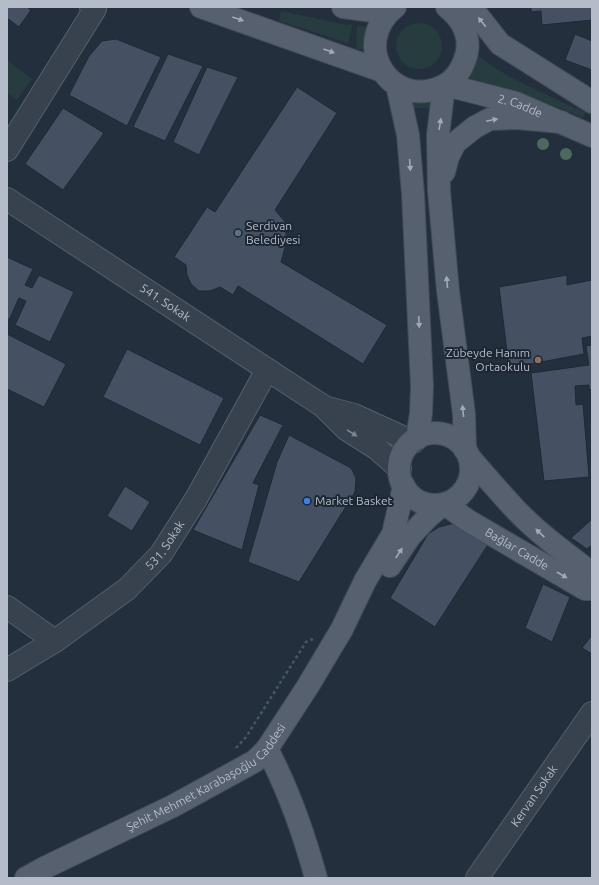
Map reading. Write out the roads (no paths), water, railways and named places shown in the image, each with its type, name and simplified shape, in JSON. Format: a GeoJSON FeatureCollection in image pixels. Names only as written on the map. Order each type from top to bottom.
{"type":"FeatureCollection","features":[{"type":"Feature","properties":{"kind":"main road"},"geometry":{"type":"LineString","coordinates":[[201,7],[292,38],[389,78],[406,90],[416,92],[426,92],[445,85],[461,70],[465,61],[468,40],[465,30],[460,20],[447,7]]}},
{"type":"Feature","properties":{"kind":"main road"},"geometry":{"type":"LineString","coordinates":[[343,7],[391,10]]}},
{"type":"Feature","properties":{"kind":"main road"},"geometry":{"type":"LineString","coordinates":[[471,7],[500,44],[592,103]]}},
{"type":"Feature","properties":{"kind":"main road"},"geometry":{"type":"LineString","coordinates":[[391,10],[381,21],[377,30],[375,51],[377,61],[389,78],[408,134],[413,194],[422,386],[421,412],[415,440]]}},
{"type":"Feature","properties":{"kind":"main road"},"geometry":{"type":"LineString","coordinates":[[465,30],[515,66],[592,103]]}},
{"type":"Feature","properties":{"kind":"main road"},"geometry":{"type":"LineString","coordinates":[[445,85],[438,135],[439,191],[448,291],[464,414],[467,454],[471,470],[468,483],[464,491],[458,497],[444,504],[431,505],[420,502],[410,495],[402,477],[401,458],[406,449],[415,440],[421,436],[442,434],[459,442],[467,454]]}},
{"type":"Feature","properties":{"kind":"main road","name":"2. Cadde"},"geometry":{"type":"LineString","coordinates":[[445,85],[516,103],[592,136]]}},
{"type":"Feature","properties":{"kind":"main road"},"geometry":{"type":"LineString","coordinates":[[439,191],[448,157],[455,143],[475,127],[490,119],[517,118],[561,122]]}},
{"type":"Feature","properties":{"kind":"main road","name":"Bağlar Cadde"},"geometry":{"type":"LineString","coordinates":[[444,504],[474,524],[585,589],[591,577],[532,526],[467,454]]}},
{"type":"Feature","properties":{"kind":"main road","name":"Şehit Mehmet Karabaşoğlu Caddesi"},"geometry":{"type":"LineString","coordinates":[[26,878],[215,784],[255,761],[267,749],[308,686],[342,629],[365,581],[393,534],[402,477]]}},
{"type":"Feature","properties":{"kind":"main road","name":"Şehit Mehmet Karabaşoğlu Caddesi"},"geometry":{"type":"LineString","coordinates":[[342,629],[373,592],[410,536],[427,518],[444,504]]}},
{"type":"Feature","properties":{"kind":"main road"},"geometry":{"type":"LineString","coordinates":[[267,749],[276,766],[288,796],[310,855],[316,878]]}},
{"type":"Feature","properties":{"kind":"street"},"geometry":{"type":"LineString","coordinates":[[7,150],[95,9],[91,7]]}},
{"type":"Feature","properties":{"kind":"street","name":"541. Sokak"},"geometry":{"type":"LineString","coordinates":[[7,199],[323,406]]}},
{"type":"Feature","properties":{"kind":"street","name":"531. Sokak"},"geometry":{"type":"LineString","coordinates":[[7,670],[55,641],[127,589],[161,554],[196,499],[267,370]]}},
{"type":"Feature","properties":{"kind":"street"},"geometry":{"type":"LineString","coordinates":[[323,406],[354,415],[415,440]]}},
{"type":"Feature","properties":{"kind":"street"},"geometry":{"type":"LineString","coordinates":[[323,406],[346,429],[376,448],[402,477]]}},
{"type":"Feature","properties":{"kind":"street"},"geometry":{"type":"LineString","coordinates":[[7,607],[55,641]]}},
{"type":"Feature","properties":{"kind":"street","name":"Kervan Sokak"},"geometry":{"type":"LineString","coordinates":[[477,878],[592,713]]}},
{"type":"Feature","properties":{"kind":"place","name":"Serdivan Belediyesi"},"geometry":{"type":"Point","coordinates":[238,233]}},
{"type":"Feature","properties":{"kind":"place","name":"Zübeyde Hanım Ortaokulu"},"geometry":{"type":"Point","coordinates":[538,360]}},
{"type":"Feature","properties":{"kind":"place","name":"Market Basket"},"geometry":{"type":"Point","coordinates":[307,501]}}]}
